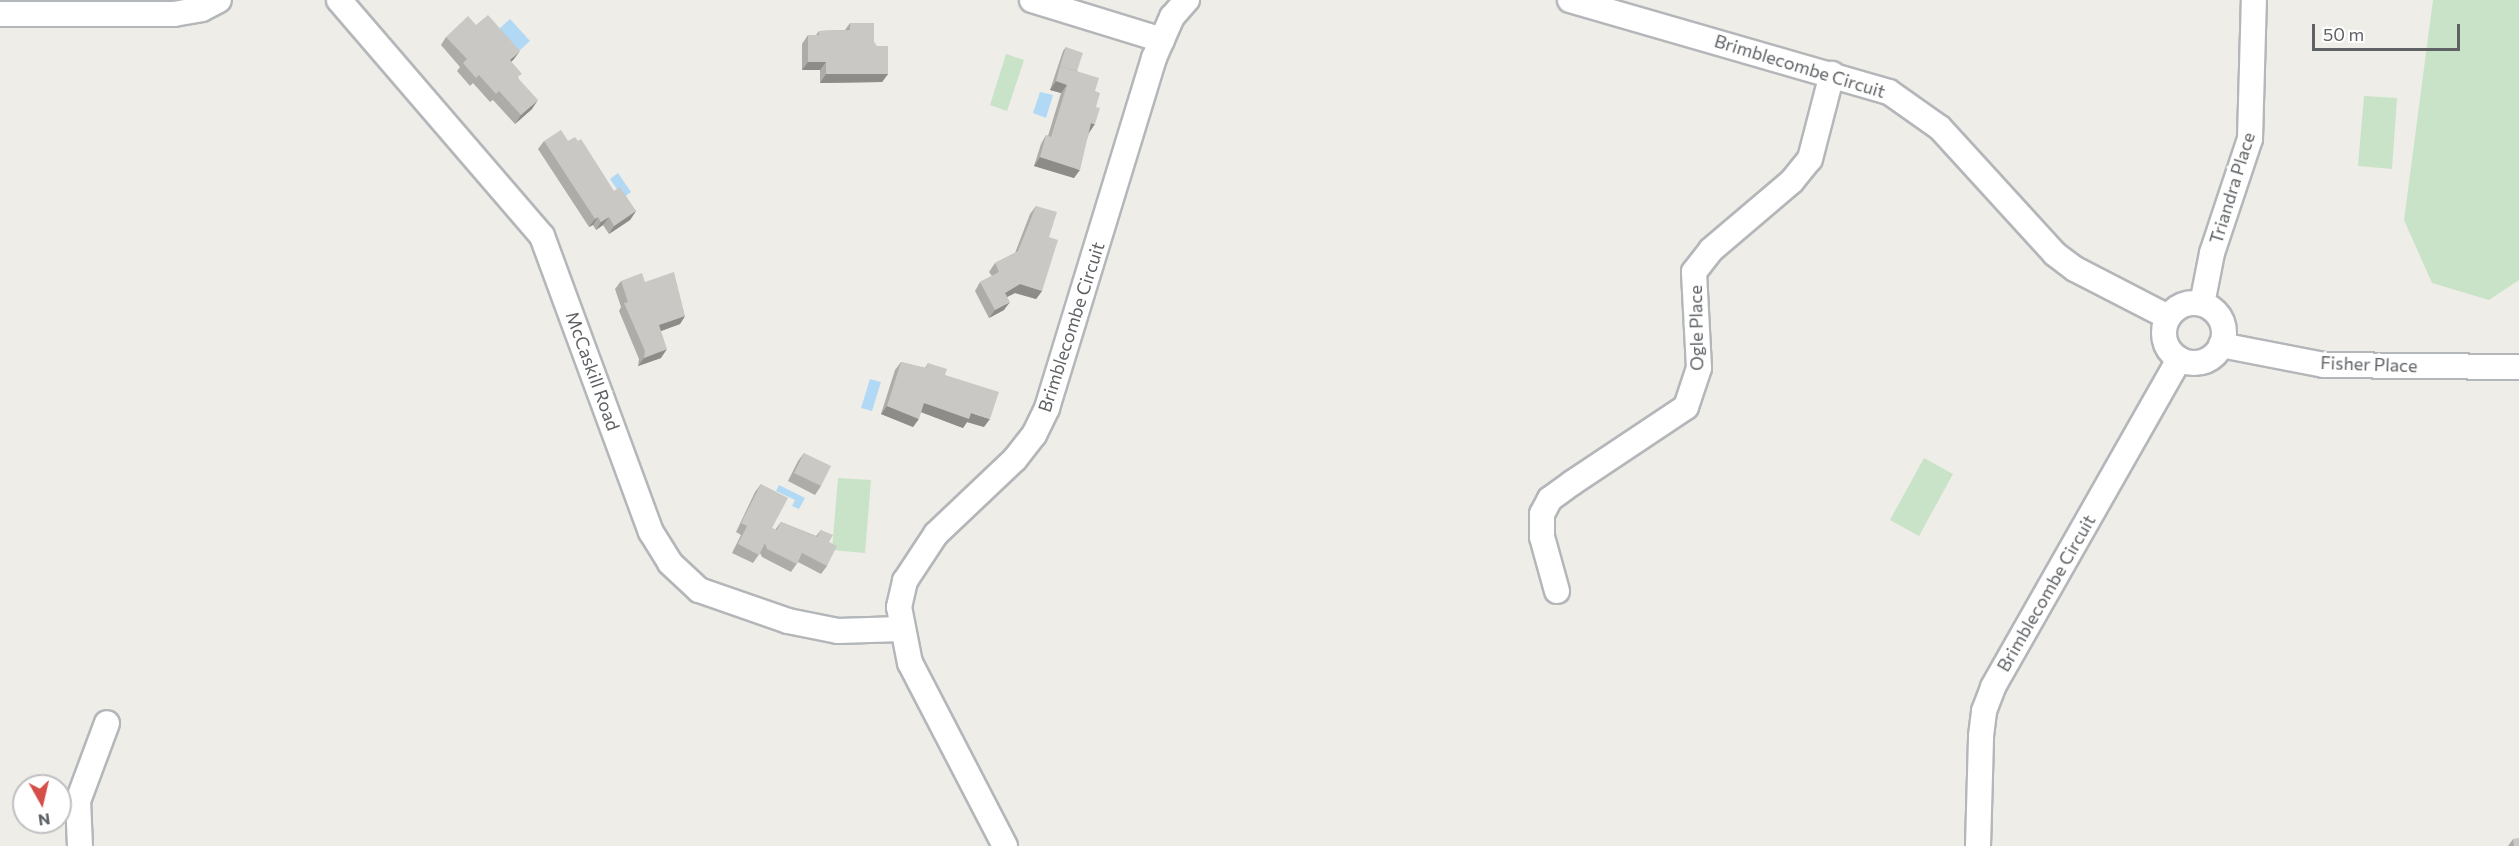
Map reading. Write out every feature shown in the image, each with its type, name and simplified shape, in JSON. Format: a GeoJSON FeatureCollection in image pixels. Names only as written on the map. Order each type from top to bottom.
{"type":"FeatureCollection","features":[{"type":"Feature","properties":{"kind":"street"},"geometry":{"type":"LineString","coordinates":[[0,14],[174,14],[202,9],[219,0]]}},
{"type":"Feature","properties":{"kind":"street","name":"McCaskill Road"},"geometry":{"type":"LineString","coordinates":[[339,0],[542,236],[651,532],[670,563],[699,590],[788,621],[837,631],[901,628]]}},
{"type":"Feature","properties":{"kind":"street"},"geometry":{"type":"LineString","coordinates":[[1032,0],[1162,40]]}},
{"type":"Feature","properties":{"kind":"street","name":"Brimblecombe Circuit"},"geometry":{"type":"LineString","coordinates":[[1005,846],[910,663],[901,628],[899,607],[905,581],[936,534],[1015,459],[1034,435],[1047,408],[1162,40],[1172,17],[1187,0]]}},
{"type":"Feature","properties":{"kind":"street","name":"Brimblecombe Circuit"},"geometry":{"type":"LineString","coordinates":[[1570,0],[1874,86],[1913,106],[1940,128],[2055,254],[2075,269],[2168,317]]}},
{"type":"Feature","properties":{"kind":"street","name":"Triandra Place"},"geometry":{"type":"LineString","coordinates":[[2202,304],[2212,254],[2250,139],[2254,0]]}},
{"type":"Feature","properties":{"kind":"street","name":"Ogle Place"},"geometry":{"type":"LineString","coordinates":[[1557,591],[1542,537],[1542,514],[1550,499],[1686,407],[1699,368],[1694,272],[1711,250],[1792,181],[1810,159],[1832,74]]}},
{"type":"Feature","properties":{"kind":"street"},"geometry":{"type":"LineString","coordinates":[[2202,304],[2218,316],[2223,325],[2222,345],[2216,354],[2198,363],[2179,359],[2166,345],[2168,317],[2179,306],[2202,304]]}},
{"type":"Feature","properties":{"kind":"street","name":"Fisher Place"},"geometry":{"type":"LineString","coordinates":[[2222,345],[2324,365],[2519,367]]}},
{"type":"Feature","properties":{"kind":"street","name":"Brimblecombe Circuit"},"geometry":{"type":"LineString","coordinates":[[1978,846],[1980,736],[1984,711],[1993,687],[2179,359]]}},
{"type":"Feature","properties":{"kind":"street"},"geometry":{"type":"LineString","coordinates":[[80,846],[78,801],[107,723]]}},
{"type":"Feature","properties":{"kind":"green space"},"geometry":{"type":"Polygon","coordinates":[[[2433,0],[2519,0],[2519,280],[2489,300],[2432,283],[2404,220],[2433,0]]]}},
{"type":"Feature","properties":{"kind":"green space"},"geometry":{"type":"Polygon","coordinates":[[[1006,54],[1024,60],[1007,111],[990,105],[1006,54]]]}},
{"type":"Feature","properties":{"kind":"green space"},"geometry":{"type":"Polygon","coordinates":[[[2364,96],[2397,98],[2392,169],[2358,166],[2364,96]]]}},
{"type":"Feature","properties":{"kind":"green space"},"geometry":{"type":"Polygon","coordinates":[[[1924,458],[1953,474],[1919,536],[1890,520],[1924,458]]]}},
{"type":"Feature","properties":{"kind":"green space"},"geometry":{"type":"Polygon","coordinates":[[[838,478],[871,480],[865,553],[832,550],[838,478]]]}},
{"type":"Feature","properties":{"kind":"water"},"geometry":{"type":"Polygon","coordinates":[[[510,19],[530,41],[519,51],[499,29],[510,19]]]}},
{"type":"Feature","properties":{"kind":"water"},"geometry":{"type":"Polygon","coordinates":[[[1040,92],[1053,95],[1046,118],[1033,113],[1040,92]]]}},
{"type":"Feature","properties":{"kind":"water"},"geometry":{"type":"Polygon","coordinates":[[[618,173],[631,192],[623,198],[610,179],[618,173]]]}},
{"type":"Feature","properties":{"kind":"water"},"geometry":{"type":"Polygon","coordinates":[[[870,379],[881,382],[872,411],[861,408],[870,379]]]}},
{"type":"Feature","properties":{"kind":"water"},"geometry":{"type":"Polygon","coordinates":[[[779,485],[805,498],[799,509],[792,506],[795,500],[776,491],[779,485]]]}},
{"type":"Feature","properties":{"kind":"building"},"geometry":{"type":"Polygon","coordinates":[[[488,15],[520,51],[510,60],[522,74],[517,77],[538,100],[521,115],[499,91],[496,94],[479,75],[476,78],[463,63],[467,59],[446,37],[468,16],[476,25],[488,15]]]}},
{"type":"Feature","properties":{"kind":"building"},"geometry":{"type":"Polygon","coordinates":[[[850,23],[874,23],[874,42],[877,46],[888,46],[888,74],[826,74],[826,62],[808,62],[808,35],[819,35],[819,31],[850,30],[850,23]]]}},
{"type":"Feature","properties":{"kind":"building"},"geometry":{"type":"Polygon","coordinates":[[[1066,47],[1083,53],[1077,71],[1060,66],[1066,47]]]}},
{"type":"Feature","properties":{"kind":"building"},"geometry":{"type":"Polygon","coordinates":[[[1060,66],[1099,78],[1095,91],[1100,93],[1096,107],[1100,108],[1095,124],[1091,123],[1080,170],[1040,157],[1046,135],[1051,137],[1067,85],[1056,81],[1060,66]]]}},
{"type":"Feature","properties":{"kind":"building"},"geometry":{"type":"Polygon","coordinates":[[[561,130],[568,141],[575,137],[578,141],[581,139],[614,191],[620,187],[636,211],[614,226],[609,217],[601,222],[598,217],[595,219],[544,141],[561,130]]]}},
{"type":"Feature","properties":{"kind":"building"},"geometry":{"type":"Polygon","coordinates":[[[1036,206],[1057,212],[1049,237],[1058,240],[1042,291],[1020,284],[1005,293],[1010,302],[995,310],[980,282],[999,272],[995,263],[1018,251],[1036,206]]]}},
{"type":"Feature","properties":{"kind":"building"},"geometry":{"type":"Polygon","coordinates":[[[674,272],[685,316],[659,325],[667,349],[644,358],[645,351],[624,303],[628,302],[621,281],[642,273],[645,282],[674,272]]]}},
{"type":"Feature","properties":{"kind":"building"},"geometry":{"type":"Polygon","coordinates":[[[901,362],[926,368],[928,363],[947,369],[945,375],[999,392],[990,419],[971,413],[969,419],[924,403],[919,419],[887,406],[901,362]]]}},
{"type":"Feature","properties":{"kind":"building"},"geometry":{"type":"Polygon","coordinates":[[[804,453],[831,466],[821,486],[794,473],[804,453]]]}},
{"type":"Feature","properties":{"kind":"building"},"geometry":{"type":"Polygon","coordinates":[[[761,484],[788,498],[772,528],[777,530],[781,522],[817,537],[821,530],[833,535],[829,542],[837,546],[827,566],[802,553],[797,564],[767,549],[765,543],[759,555],[738,544],[747,526],[741,523],[761,484]]]}},
{"type":"Feature","properties":{"kind":"building"},"geometry":{"type":"Polygon","coordinates":[[[2519,838],[2519,846],[2514,846],[2513,839],[2519,838]]]}}]}
